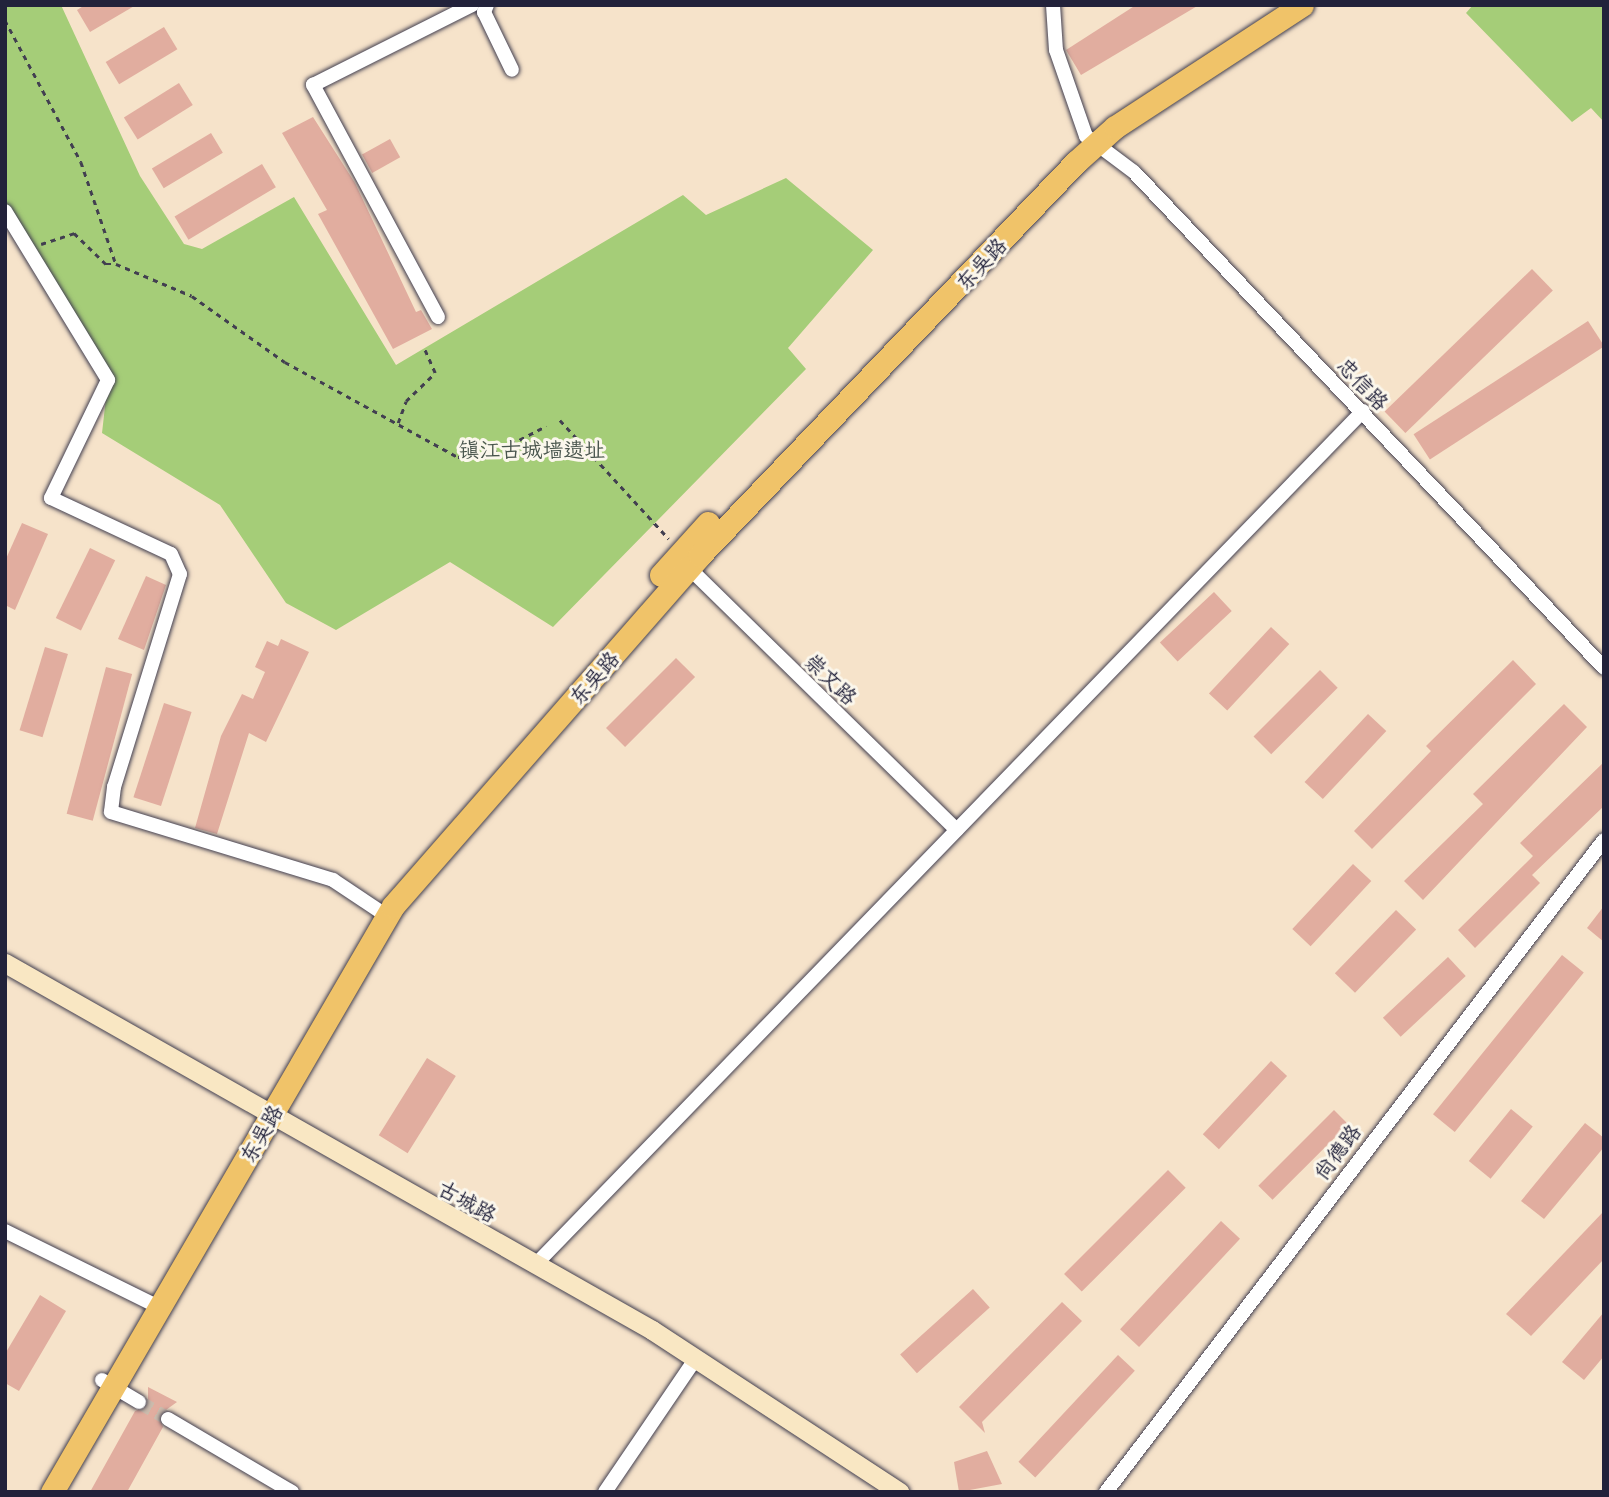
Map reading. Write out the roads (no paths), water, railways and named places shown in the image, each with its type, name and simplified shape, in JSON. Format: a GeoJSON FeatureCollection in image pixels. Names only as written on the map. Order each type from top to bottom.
{"type":"FeatureCollection","features":[{"type":"Feature","properties":{"kind":"main road","name":"东吴路"},"geometry":{"type":"LineString","coordinates":[[52,1492],[108,1383],[382,912],[683,562],[1091,140],[1278,5]]}},
{"type":"Feature","properties":{"kind":"main road","name":"东吴路"},"geometry":{"type":"LineString","coordinates":[[1091,140],[1302,5]]}},
{"type":"Feature","properties":{"kind":"main road","name":"东吴路"},"geometry":{"type":"LineString","coordinates":[[37,1492],[108,1383]]}},
{"type":"Feature","properties":{"kind":"street"},"geometry":{"type":"LineString","coordinates":[[438,317],[313,85],[472,5]]}},
{"type":"Feature","properties":{"kind":"street"},"geometry":{"type":"LineString","coordinates":[[487,5],[484,12],[513,70]]}},
{"type":"Feature","properties":{"kind":"street"},"geometry":{"type":"LineString","coordinates":[[1053,5],[1056,50],[1091,140]]}},
{"type":"Feature","properties":{"kind":"street","name":"忠信路"},"geometry":{"type":"LineString","coordinates":[[1091,140],[1133,172],[1363,411],[1604,668]]}},
{"type":"Feature","properties":{"kind":"street"},"geometry":{"type":"LineString","coordinates":[[5,211],[108,380],[51,498],[171,554],[180,574],[114,787],[111,813],[321,876],[382,912]]}},
{"type":"Feature","properties":{"kind":"street"},"geometry":{"type":"LineString","coordinates":[[536,1264],[1363,411]]}},
{"type":"Feature","properties":{"kind":"street","name":"崇文路"},"geometry":{"type":"LineString","coordinates":[[683,562],[957,830]]}},
{"type":"Feature","properties":{"kind":"street","name":"尚德路"},"geometry":{"type":"LineString","coordinates":[[1106,1492],[1604,840]]}},
{"type":"Feature","properties":{"kind":"street","name":"古城路"},"geometry":{"type":"LineString","coordinates":[[5,963],[536,1264],[696,1359],[900,1492]]}},
{"type":"Feature","properties":{"kind":"street"},"geometry":{"type":"LineString","coordinates":[[5,1231],[153,1304]]}},
{"type":"Feature","properties":{"kind":"street"},"geometry":{"type":"LineString","coordinates":[[607,1491],[696,1359]]}},
{"type":"Feature","properties":{"kind":"street"},"geometry":{"type":"LineString","coordinates":[[108,1383],[139,1402]]}},
{"type":"Feature","properties":{"kind":"street"},"geometry":{"type":"LineString","coordinates":[[168,1419],[292,1492]]}},
{"type":"Feature","properties":{"kind":"tunnel"},"geometry":{"type":"LineString","coordinates":[[139,1402],[168,1419]]}},
{"type":"Feature","properties":{"kind":"park label","name":"镇江古城墙遗址"},"geometry":{"type":"Point","coordinates":[532,448]}}]}
